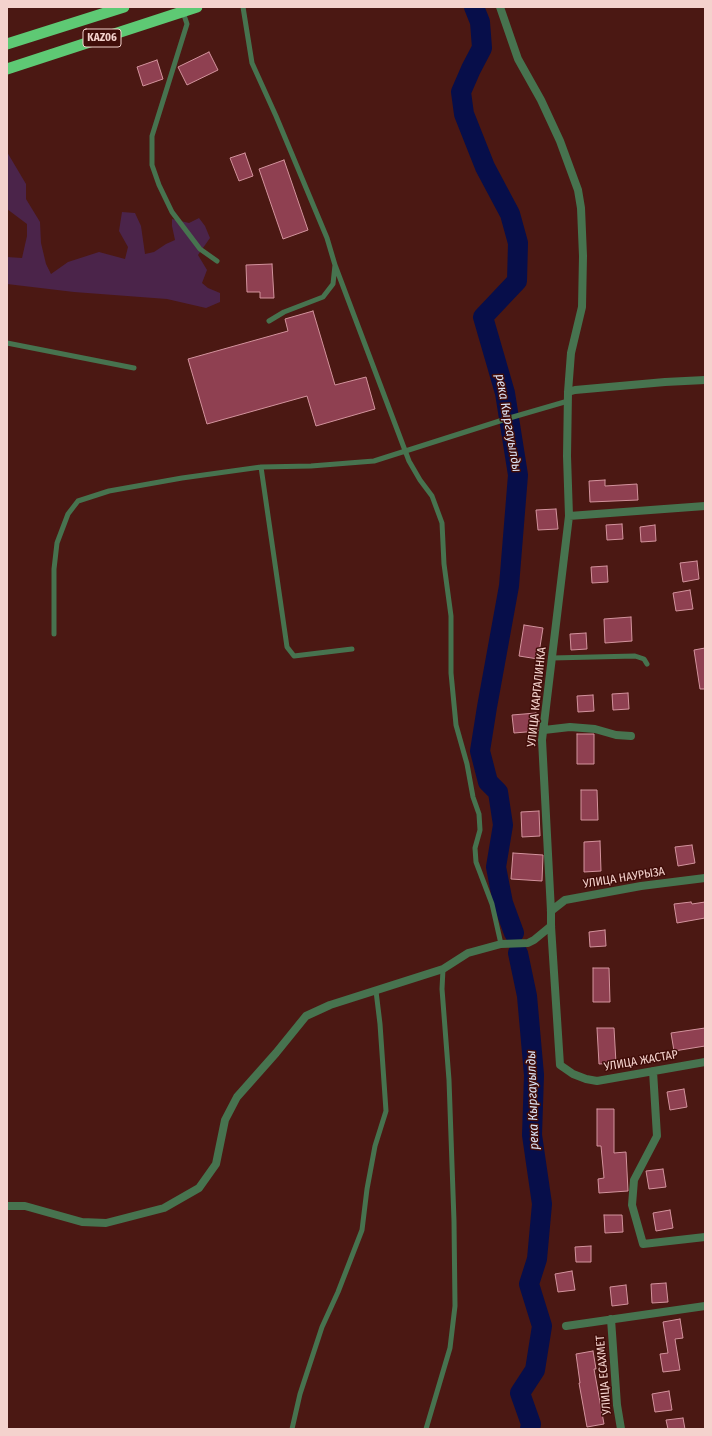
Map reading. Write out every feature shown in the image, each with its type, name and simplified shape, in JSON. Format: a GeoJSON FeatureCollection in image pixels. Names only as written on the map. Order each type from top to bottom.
{"type":"FeatureCollection","features":[{"type":"Feature","properties":{"kind":"highway","name":"KАZ06"},"geometry":{"type":"LineString","coordinates":[[7,44],[124,7]]}},
{"type":"Feature","properties":{"kind":"highway","name":"KАZ06"},"geometry":{"type":"LineString","coordinates":[[7,69],[197,7]]}},
{"type":"Feature","properties":{"kind":"street","name":"УЛИЦА КАРГАЛИНКА"},"geometry":{"type":"LineString","coordinates":[[500,7],[518,59],[541,100],[560,141],[578,190],[581,208],[582,307],[571,353],[568,392],[567,456],[569,516],[542,740],[551,926],[560,1065]]}},
{"type":"Feature","properties":{"kind":"street"},"geometry":{"type":"LineString","coordinates":[[568,392],[575,390],[665,382],[705,380]]}},
{"type":"Feature","properties":{"kind":"street"},"geometry":{"type":"LineString","coordinates":[[569,516],[705,506]]}},
{"type":"Feature","properties":{"kind":"street"},"geometry":{"type":"LineString","coordinates":[[544,730],[570,727],[595,729],[616,735],[631,736]]}},
{"type":"Feature","properties":{"kind":"street","name":"УЛИЦА НАУРЫЗА"},"geometry":{"type":"LineString","coordinates":[[551,911],[565,900],[641,886],[705,878]]}},
{"type":"Feature","properties":{"kind":"street"},"geometry":{"type":"LineString","coordinates":[[7,1206],[25,1206],[82,1222],[106,1223],[164,1208],[199,1188],[216,1164],[225,1120],[237,1097],[306,1016],[330,1005],[443,969],[468,953],[501,944],[528,943],[551,926]]}},
{"type":"Feature","properties":{"kind":"street","name":"УЛИЦА ЖАСТАР"},"geometry":{"type":"LineString","coordinates":[[560,1065],[573,1074],[586,1079],[598,1081],[705,1062]]}},
{"type":"Feature","properties":{"kind":"street"},"geometry":{"type":"LineString","coordinates":[[653,1071],[657,1136],[634,1180],[632,1204],[642,1244],[705,1237]]}},
{"type":"Feature","properties":{"kind":"street","name":"УЛИЦА ЕСАХМЕТ"},"geometry":{"type":"LineString","coordinates":[[566,1326],[705,1306]]}},
{"type":"Feature","properties":{"kind":"street","name":"УЛИЦА ЕСАХМЕТ"},"geometry":{"type":"LineString","coordinates":[[611,1319],[617,1405],[621,1429]]}},
{"type":"Feature","properties":{"kind":"lane"},"geometry":{"type":"LineString","coordinates":[[242,7],[252,63],[327,238],[335,265],[405,452],[420,480],[432,496],[442,523],[444,564],[451,616],[451,673],[456,725],[467,764],[473,797],[479,814],[480,830],[475,848],[476,862],[492,904],[501,944]]}},
{"type":"Feature","properties":{"kind":"lane"},"geometry":{"type":"LineString","coordinates":[[183,12],[187,24],[152,136],[152,166],[172,212],[200,249],[217,261]]}},
{"type":"Feature","properties":{"kind":"lane"},"geometry":{"type":"LineString","coordinates":[[269,321],[284,312],[323,297],[333,284],[335,265]]}},
{"type":"Feature","properties":{"kind":"lane"},"geometry":{"type":"LineString","coordinates":[[7,343],[134,368]]}},
{"type":"Feature","properties":{"kind":"lane"},"geometry":{"type":"LineString","coordinates":[[54,634],[54,569],[57,543],[68,514],[78,501],[109,491],[182,478],[261,467],[311,466],[374,461],[514,416],[568,401]]}},
{"type":"Feature","properties":{"kind":"lane"},"geometry":{"type":"LineString","coordinates":[[261,467],[287,647],[294,656],[352,649]]}},
{"type":"Feature","properties":{"kind":"lane"},"geometry":{"type":"LineString","coordinates":[[552,658],[635,656],[644,659],[648,664]]}},
{"type":"Feature","properties":{"kind":"lane"},"geometry":{"type":"LineString","coordinates":[[426,1429],[450,1348],[454,1306],[454,1205],[449,1080],[442,989],[443,969]]}},
{"type":"Feature","properties":{"kind":"lane"},"geometry":{"type":"LineString","coordinates":[[292,1429],[300,1394],[322,1327],[338,1292],[362,1230],[367,1189],[375,1146],[386,1111],[376,991]]}},
{"type":"Feature","properties":{"kind":"shaded area"},"geometry":{"type":"Polygon","coordinates":[[[7,152],[26,184],[26,199],[40,222],[41,243],[46,264],[51,274],[68,262],[99,252],[125,259],[128,247],[119,231],[122,212],[135,213],[141,226],[145,254],[154,252],[175,240],[172,219],[189,223],[199,218],[205,226],[210,238],[198,255],[207,270],[202,283],[208,288],[220,293],[220,302],[206,308],[167,299],[74,292],[7,284],[7,257],[22,258],[27,236],[27,224],[7,209],[7,152]]]}},
{"type":"Feature","properties":{"kind":"building"},"geometry":{"type":"Polygon","coordinates":[[[209,52],[218,70],[187,85],[178,67],[209,52]]]}},
{"type":"Feature","properties":{"kind":"building"},"geometry":{"type":"Polygon","coordinates":[[[157,60],[163,79],[143,86],[137,67],[157,60]]]}},
{"type":"Feature","properties":{"kind":"building"},"geometry":{"type":"Polygon","coordinates":[[[245,153],[253,176],[239,181],[230,158],[245,153]]]}},
{"type":"Feature","properties":{"kind":"building"},"geometry":{"type":"Polygon","coordinates":[[[284,160],[308,230],[283,239],[259,169],[284,160]]]}},
{"type":"Feature","properties":{"kind":"building"},"geometry":{"type":"Polygon","coordinates":[[[272,264],[274,298],[260,298],[260,292],[247,292],[246,265],[272,264]]]}},
{"type":"Feature","properties":{"kind":"building"},"geometry":{"type":"Polygon","coordinates":[[[313,311],[335,385],[366,377],[375,409],[316,426],[307,396],[207,424],[188,359],[288,331],[285,319],[313,311]]]}},
{"type":"Feature","properties":{"kind":"building"},"geometry":{"type":"Polygon","coordinates":[[[605,480],[605,486],[637,484],[638,500],[590,502],[589,481],[605,480]]]}},
{"type":"Feature","properties":{"kind":"building"},"geometry":{"type":"Polygon","coordinates":[[[556,509],[558,529],[538,530],[536,510],[556,509]]]}},
{"type":"Feature","properties":{"kind":"building"},"geometry":{"type":"Polygon","coordinates":[[[622,524],[623,539],[607,540],[606,525],[622,524]]]}},
{"type":"Feature","properties":{"kind":"building"},"geometry":{"type":"Polygon","coordinates":[[[655,525],[656,541],[641,542],[640,527],[655,525]]]}},
{"type":"Feature","properties":{"kind":"building"},"geometry":{"type":"Polygon","coordinates":[[[697,561],[699,579],[683,582],[680,563],[697,561]]]}},
{"type":"Feature","properties":{"kind":"building"},"geometry":{"type":"Polygon","coordinates":[[[607,566],[608,582],[592,583],[591,567],[607,566]]]}},
{"type":"Feature","properties":{"kind":"building"},"geometry":{"type":"Polygon","coordinates":[[[690,590],[693,609],[676,611],[673,593],[690,590]]]}},
{"type":"Feature","properties":{"kind":"building"},"geometry":{"type":"Polygon","coordinates":[[[631,617],[632,641],[605,643],[604,619],[631,617]]]}},
{"type":"Feature","properties":{"kind":"building"},"geometry":{"type":"Polygon","coordinates":[[[524,625],[543,628],[538,659],[519,656],[524,625]]]}},
{"type":"Feature","properties":{"kind":"building"},"geometry":{"type":"Polygon","coordinates":[[[586,633],[587,649],[571,650],[570,634],[586,633]]]}},
{"type":"Feature","properties":{"kind":"building"},"geometry":{"type":"Polygon","coordinates":[[[705,648],[705,689],[700,689],[694,650],[705,648]]]}},
{"type":"Feature","properties":{"kind":"building"},"geometry":{"type":"Polygon","coordinates":[[[628,693],[629,709],[613,710],[612,694],[628,693]]]}},
{"type":"Feature","properties":{"kind":"building"},"geometry":{"type":"Polygon","coordinates":[[[593,695],[594,711],[578,712],[577,696],[593,695]]]}},
{"type":"Feature","properties":{"kind":"building"},"geometry":{"type":"Polygon","coordinates":[[[536,713],[538,731],[514,733],[512,715],[536,713]]]}},
{"type":"Feature","properties":{"kind":"building"},"geometry":{"type":"Polygon","coordinates":[[[577,734],[594,734],[594,764],[577,764],[577,734]]]}},
{"type":"Feature","properties":{"kind":"building"},"geometry":{"type":"Polygon","coordinates":[[[581,790],[597,790],[598,820],[581,820],[581,790]]]}},
{"type":"Feature","properties":{"kind":"building"},"geometry":{"type":"Polygon","coordinates":[[[539,811],[540,836],[522,837],[521,812],[539,811]]]}},
{"type":"Feature","properties":{"kind":"building"},"geometry":{"type":"Polygon","coordinates":[[[600,841],[601,871],[584,872],[584,842],[600,841]]]}},
{"type":"Feature","properties":{"kind":"building"},"geometry":{"type":"Polygon","coordinates":[[[692,845],[695,863],[678,866],[675,847],[692,845]]]}},
{"type":"Feature","properties":{"kind":"building"},"geometry":{"type":"Polygon","coordinates":[[[513,853],[543,855],[542,881],[511,879],[513,853]]]}},
{"type":"Feature","properties":{"kind":"building"},"geometry":{"type":"Polygon","coordinates":[[[691,902],[692,904],[705,902],[705,918],[677,923],[674,904],[691,902]]]}},
{"type":"Feature","properties":{"kind":"building"},"geometry":{"type":"Polygon","coordinates":[[[605,930],[606,946],[590,947],[589,932],[605,930]]]}},
{"type":"Feature","properties":{"kind":"building"},"geometry":{"type":"Polygon","coordinates":[[[593,968],[609,968],[610,1002],[593,1002],[593,968]]]}},
{"type":"Feature","properties":{"kind":"building"},"geometry":{"type":"Polygon","coordinates":[[[597,1028],[614,1028],[616,1063],[599,1064],[597,1028]]]}},
{"type":"Feature","properties":{"kind":"building"},"geometry":{"type":"Polygon","coordinates":[[[705,1028],[705,1046],[674,1051],[671,1033],[705,1028]]]}},
{"type":"Feature","properties":{"kind":"building"},"geometry":{"type":"Polygon","coordinates":[[[684,1089],[687,1107],[670,1110],[667,1092],[684,1089]]]}},
{"type":"Feature","properties":{"kind":"building"},"geometry":{"type":"Polygon","coordinates":[[[597,1109],[614,1109],[614,1153],[626,1152],[628,1191],[599,1193],[598,1179],[604,1178],[601,1146],[597,1146],[597,1109]]]}},
{"type":"Feature","properties":{"kind":"building"},"geometry":{"type":"Polygon","coordinates":[[[663,1169],[666,1187],[649,1189],[646,1171],[663,1169]]]}},
{"type":"Feature","properties":{"kind":"building"},"geometry":{"type":"Polygon","coordinates":[[[670,1210],[673,1228],[656,1231],[653,1213],[670,1210]]]}},
{"type":"Feature","properties":{"kind":"building"},"geometry":{"type":"Polygon","coordinates":[[[604,1215],[622,1215],[623,1232],[605,1233],[604,1215]]]}},
{"type":"Feature","properties":{"kind":"building"},"geometry":{"type":"Polygon","coordinates":[[[591,1246],[591,1262],[576,1262],[575,1247],[591,1246]]]}},
{"type":"Feature","properties":{"kind":"building"},"geometry":{"type":"Polygon","coordinates":[[[572,1271],[575,1290],[558,1292],[555,1274],[572,1271]]]}},
{"type":"Feature","properties":{"kind":"building"},"geometry":{"type":"Polygon","coordinates":[[[666,1283],[668,1302],[652,1303],[651,1284],[666,1283]]]}},
{"type":"Feature","properties":{"kind":"building"},"geometry":{"type":"Polygon","coordinates":[[[626,1285],[628,1304],[612,1306],[610,1287],[626,1285]]]}},
{"type":"Feature","properties":{"kind":"building"},"geometry":{"type":"Polygon","coordinates":[[[680,1319],[683,1338],[675,1339],[680,1370],[663,1372],[660,1354],[668,1353],[663,1322],[680,1319]]]}},
{"type":"Feature","properties":{"kind":"building"},"geometry":{"type":"Polygon","coordinates":[[[593,1351],[596,1369],[594,1369],[604,1424],[587,1427],[579,1383],[576,1354],[593,1351]]]}},
{"type":"Feature","properties":{"kind":"building"},"geometry":{"type":"Polygon","coordinates":[[[669,1391],[672,1410],[655,1412],[652,1394],[669,1391]]]}},
{"type":"Feature","properties":{"kind":"building"},"geometry":{"type":"Polygon","coordinates":[[[683,1418],[685,1429],[668,1429],[666,1420],[683,1418]]]}},
{"type":"Feature","properties":{"kind":"waterway","name":"река Кыргауылды"},"geometry":{"type":"LineString","coordinates":[[474,7],[480,22],[482,48],[461,92],[464,114],[485,167],[510,214],[518,243],[517,281],[483,317],[505,393],[518,475],[509,586],[480,751],[488,782],[498,792],[503,825],[496,867],[503,903],[514,933]]}},
{"type":"Feature","properties":{"kind":"waterway","name":"река Кыргауылды"},"geometry":{"type":"LineString","coordinates":[[518,953],[527,996],[534,1075],[532,1135],[542,1204],[537,1259],[529,1284],[542,1326],[535,1370],[520,1393],[531,1424],[530,1429]]}}]}
